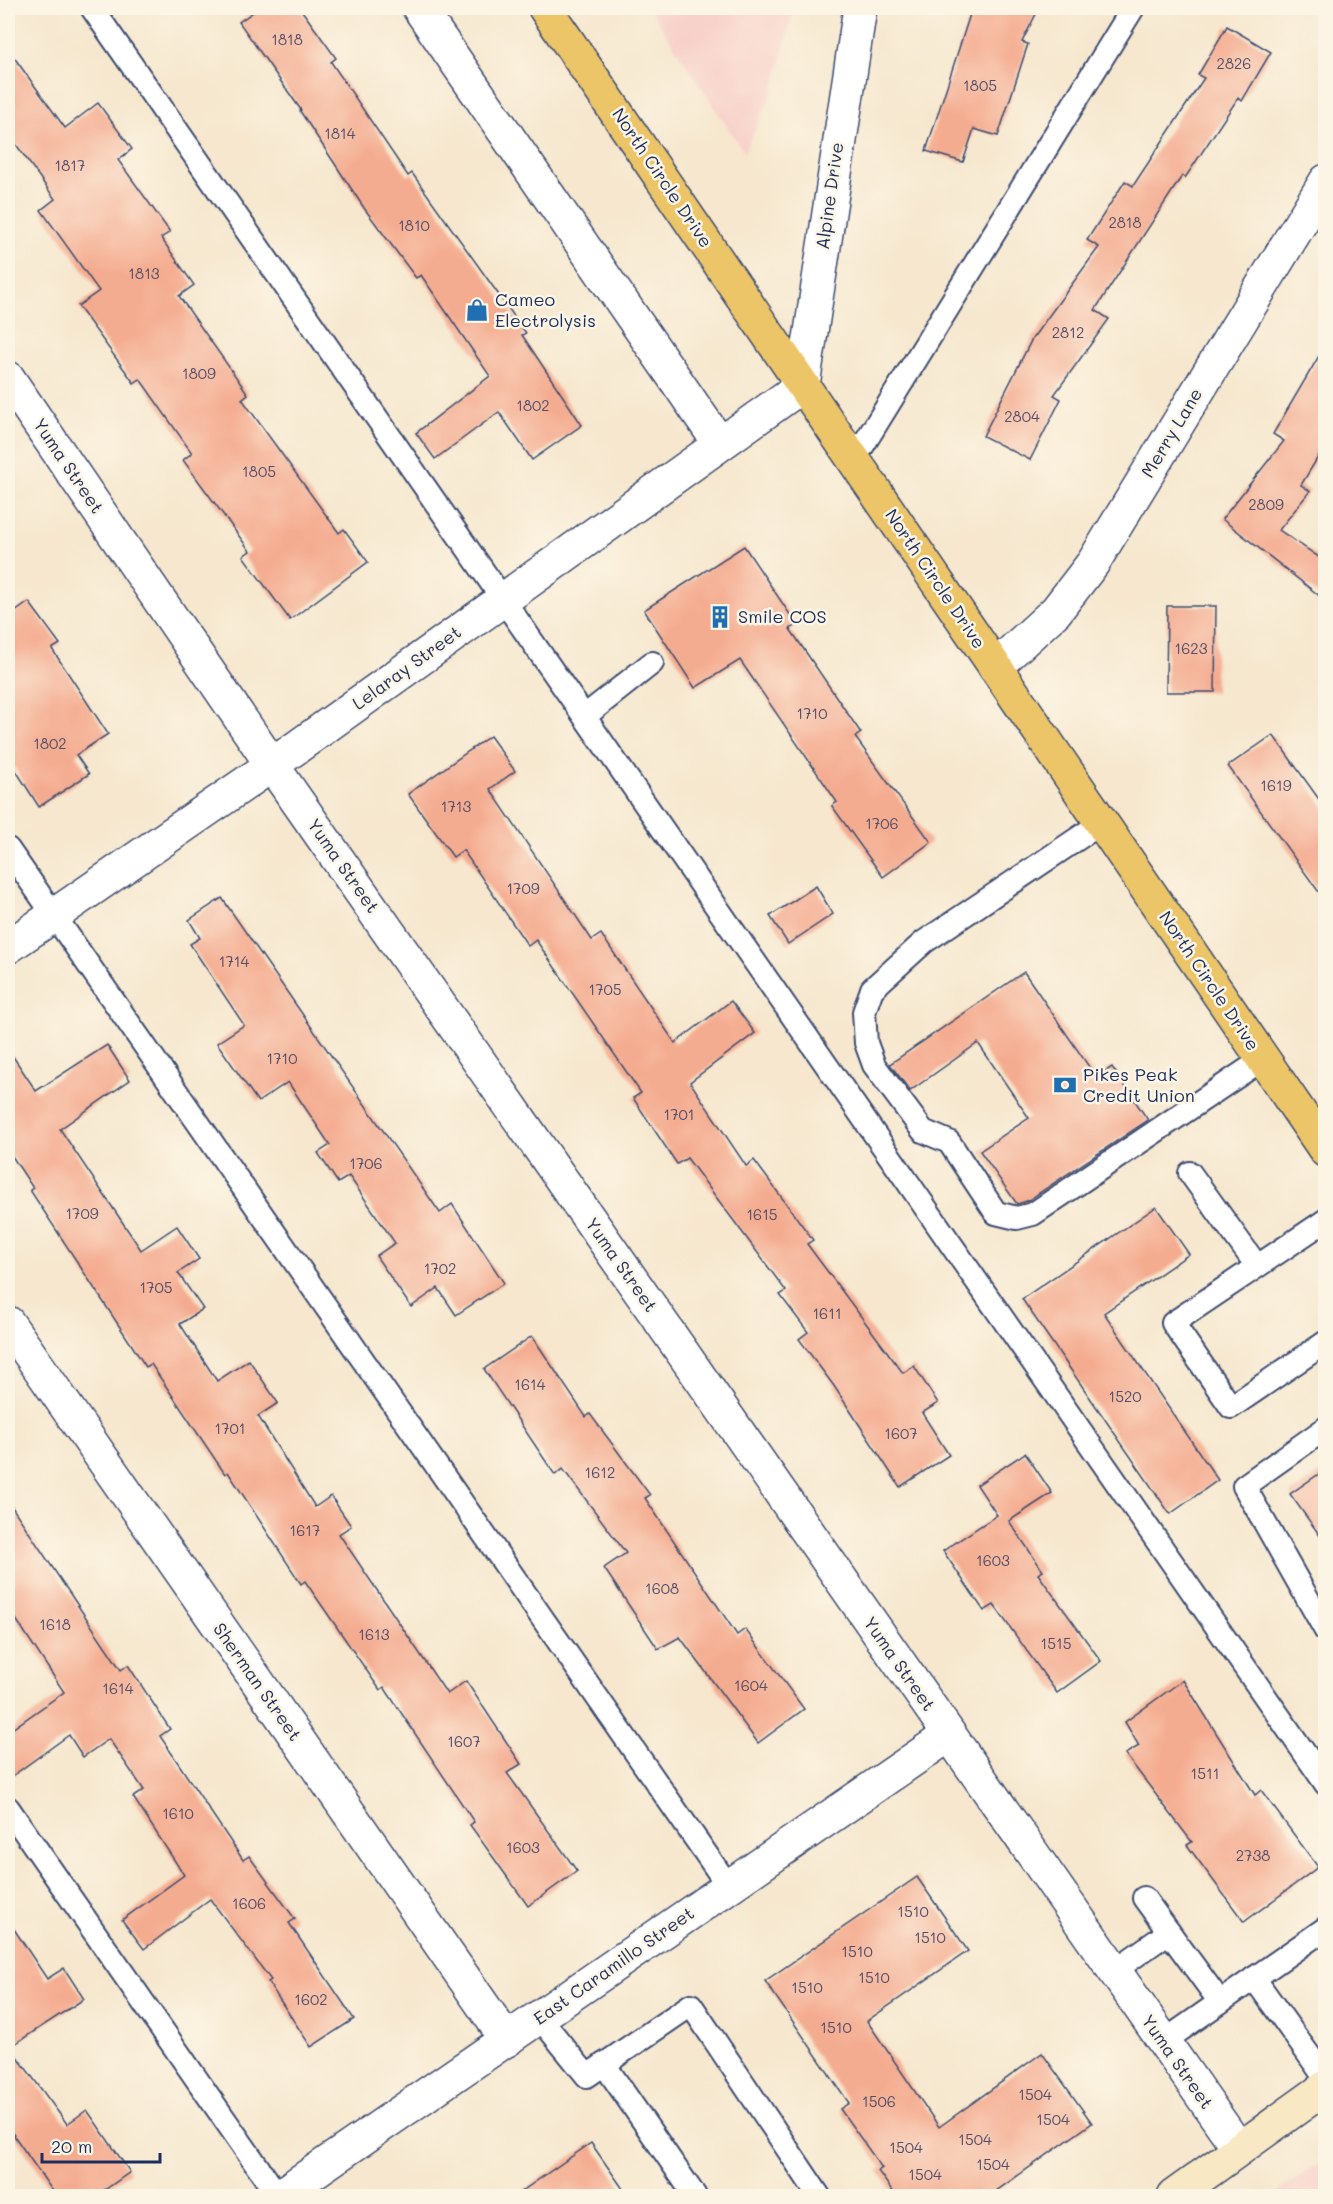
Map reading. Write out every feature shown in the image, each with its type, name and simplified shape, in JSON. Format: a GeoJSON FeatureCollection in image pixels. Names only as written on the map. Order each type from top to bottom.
{"type":"FeatureCollection","features":[{"type":"Feature","properties":{"kind":"main road","name":"North Circle Drive"},"geometry":{"type":"LineString","coordinates":[[545,8],[1263,1059],[1320,1131]]}},
{"type":"Feature","properties":{"kind":"main road"},"geometry":{"type":"LineString","coordinates":[[1174,2196],[1326,2087]]}},
{"type":"Feature","properties":{"kind":"street"},"geometry":{"type":"LineString","coordinates":[[419,8],[720,444]]}},
{"type":"Feature","properties":{"kind":"street","name":"Alpine Drive"},"geometry":{"type":"LineString","coordinates":[[803,385],[849,62],[860,8]]}},
{"type":"Feature","properties":{"kind":"street","name":"Merry Lane"},"geometry":{"type":"LineString","coordinates":[[995,667],[1056,611],[1093,563],[1326,181]]}},
{"type":"Feature","properties":{"kind":"street","name":"Yuma Street"},"geometry":{"type":"LineString","coordinates":[[8,378],[272,765],[1239,2149]]}},
{"type":"Feature","properties":{"kind":"street","name":"Lelaray Street"},"geometry":{"type":"LineString","coordinates":[[8,947],[272,765],[803,385]]}},
{"type":"Feature","properties":{"kind":"street","name":"Sherman Street"},"geometry":{"type":"LineString","coordinates":[[8,1323],[507,2040]]}},
{"type":"Feature","properties":{"kind":"street","name":"East Caramillo Street"},"geometry":{"type":"LineString","coordinates":[[278,2196],[949,1735]]}},
{"type":"Feature","properties":{"kind":"lane"},"geometry":{"type":"LineString","coordinates":[[92,8],[1326,1784]]}},
{"type":"Feature","properties":{"kind":"lane"},"geometry":{"type":"LineString","coordinates":[[854,460],[1133,8]]}},
{"type":"Feature","properties":{"kind":"lane"},"geometry":{"type":"LineString","coordinates":[[585,716],[652,663]]}},
{"type":"Feature","properties":{"kind":"lane"},"geometry":{"type":"LineString","coordinates":[[1101,823],[924,942],[872,989],[864,1012],[866,1043],[873,1065],[923,1131],[948,1142],[996,1213],[1017,1218],[1033,1214],[1263,1059]]}},
{"type":"Feature","properties":{"kind":"lane"},"geometry":{"type":"LineString","coordinates":[[8,849],[729,1887]]}},
{"type":"Feature","properties":{"kind":"lane"},"geometry":{"type":"LineString","coordinates":[[1190,1173],[1257,1266]]}},
{"type":"Feature","properties":{"kind":"lane"},"geometry":{"type":"LineString","coordinates":[[1326,1220],[1173,1323],[1230,1407],[1326,1342]]}},
{"type":"Feature","properties":{"kind":"lane"},"geometry":{"type":"LineString","coordinates":[[1326,1428],[1244,1486],[1326,1630]]}},
{"type":"Feature","properties":{"kind":"lane"},"geometry":{"type":"LineString","coordinates":[[8,1808],[278,2196]]}},
{"type":"Feature","properties":{"kind":"lane"},"geometry":{"type":"LineString","coordinates":[[1144,1898],[1221,2002]]}},
{"type":"Feature","properties":{"kind":"lane"},"geometry":{"type":"LineString","coordinates":[[1163,2042],[1326,1928]]}},
{"type":"Feature","properties":{"kind":"lane"},"geometry":{"type":"LineString","coordinates":[[1114,1971],[1169,1932]]}},
{"type":"Feature","properties":{"kind":"lane"},"geometry":{"type":"LineString","coordinates":[[1254,1978],[1326,2079]]}},
{"type":"Feature","properties":{"kind":"lane"},"geometry":{"type":"LineString","coordinates":[[540,2018],[587,2076],[691,2005],[819,2196]]}},
{"type":"Feature","properties":{"kind":"lane"},"geometry":{"type":"LineString","coordinates":[[604,2064],[695,2196]]}},
{"type":"Feature","properties":{"kind":"shaded area"},"geometry":{"type":"Polygon","coordinates":[[[649,8],[794,8],[773,92],[744,152],[649,8]]]}},
{"type":"Feature","properties":{"kind":"shaded area"},"geometry":{"type":"Polygon","coordinates":[[[1325,2158],[1325,2196],[1273,2196],[1325,2158]]]}},
{"type":"Feature","properties":{"kind":"building"},"geometry":{"type":"Polygon","coordinates":[[[259,8],[300,8],[336,58],[331,62],[408,176],[412,173],[526,333],[522,335],[582,425],[532,460],[499,412],[435,459],[416,433],[490,376],[421,275],[416,278],[364,208],[301,110],[239,22],[259,8]]]}},
{"type":"Feature","properties":{"kind":"building"},"geometry":{"type":"Polygon","coordinates":[[[972,8],[1039,8],[1022,42],[1028,44],[998,136],[974,129],[963,162],[926,151],[972,8]]]}},
{"type":"Feature","properties":{"kind":"building"},"geometry":{"type":"Polygon","coordinates":[[[1227,26],[1271,52],[1242,101],[1238,98],[1185,178],[1182,176],[1095,310],[1109,319],[1054,395],[1061,399],[1030,460],[983,436],[1032,339],[1099,247],[1087,240],[1125,181],[1133,186],[1204,78],[1198,75],[1227,26]]]}},
{"type":"Feature","properties":{"kind":"building"},"geometry":{"type":"Polygon","coordinates":[[[8,49],[65,128],[98,103],[132,149],[118,160],[170,232],[161,238],[194,285],[179,296],[248,394],[242,399],[339,533],[344,529],[368,562],[290,620],[243,556],[250,551],[183,460],[192,453],[140,379],[134,383],[78,306],[99,291],[41,210],[55,199],[8,133],[8,49]]]}},
{"type":"Feature","properties":{"kind":"building"},"geometry":{"type":"Polygon","coordinates":[[[1326,344],[1326,444],[1301,485],[1310,491],[1279,530],[1326,562],[1326,601],[1222,519],[1284,441],[1273,434],[1326,344]]]}},
{"type":"Feature","properties":{"kind":"building"},"geometry":{"type":"Polygon","coordinates":[[[744,546],[797,625],[790,629],[861,733],[855,737],[931,842],[883,877],[832,806],[837,802],[740,660],[695,688],[644,610],[744,546]]]}},
{"type":"Feature","properties":{"kind":"building"},"geometry":{"type":"Polygon","coordinates":[[[29,602],[60,644],[52,649],[108,734],[76,755],[89,774],[39,807],[8,758],[8,617],[29,602]]]}},
{"type":"Feature","properties":{"kind":"building"},"geometry":{"type":"Polygon","coordinates":[[[1167,606],[1216,606],[1215,692],[1166,692],[1167,606]]]}},
{"type":"Feature","properties":{"kind":"building"},"geometry":{"type":"Polygon","coordinates":[[[1273,735],[1326,809],[1326,902],[1228,766],[1273,735]]]}},
{"type":"Feature","properties":{"kind":"building"},"geometry":{"type":"Polygon","coordinates":[[[490,736],[515,771],[490,789],[592,940],[601,934],[675,1043],[731,1001],[755,1033],[690,1082],[746,1166],[754,1160],[813,1240],[807,1244],[903,1373],[914,1366],[938,1403],[922,1413],[949,1455],[900,1487],[834,1386],[799,1339],[808,1332],[780,1295],[786,1291],[687,1158],[677,1164],[633,1098],[641,1093],[536,940],[528,946],[463,850],[453,857],[408,794],[490,736]]]}},
{"type":"Feature","properties":{"kind":"building"},"geometry":{"type":"Polygon","coordinates":[[[816,886],[833,914],[788,944],[770,916],[816,886]]]}},
{"type":"Feature","properties":{"kind":"building"},"geometry":{"type":"Polygon","coordinates":[[[222,898],[440,1213],[452,1204],[504,1283],[456,1315],[438,1288],[411,1307],[376,1256],[395,1243],[349,1176],[338,1183],[318,1153],[330,1145],[288,1082],[258,1102],[217,1043],[244,1025],[190,944],[200,938],[189,920],[222,898]]]}},
{"type":"Feature","properties":{"kind":"building","name":"Pikes Peak Credit Union"},"geometry":{"type":"Polygon","coordinates":[[[1024,972],[1096,1077],[1112,1067],[1148,1120],[1027,1201],[1017,1204],[980,1151],[1029,1118],[978,1043],[910,1091],[890,1064],[1024,972]]]}},
{"type":"Feature","properties":{"kind":"building"},"geometry":{"type":"Polygon","coordinates":[[[107,1045],[130,1080],[60,1129],[141,1250],[177,1226],[199,1259],[178,1273],[203,1309],[180,1324],[217,1381],[249,1360],[278,1403],[258,1416],[315,1507],[331,1496],[351,1526],[339,1534],[447,1694],[466,1681],[521,1764],[507,1773],[577,1871],[528,1906],[470,1825],[474,1822],[384,1687],[380,1690],[305,1581],[301,1584],[228,1472],[225,1474],[151,1364],[146,1367],[30,1190],[33,1188],[8,1150],[8,1049],[36,1091],[107,1045]]]}},
{"type":"Feature","properties":{"kind":"building"},"geometry":{"type":"Polygon","coordinates":[[[1156,1207],[1189,1254],[1104,1313],[1218,1480],[1170,1514],[1022,1299],[1156,1207]]]}},
{"type":"Feature","properties":{"kind":"building"},"geometry":{"type":"Polygon","coordinates":[[[532,1336],[586,1417],[590,1414],[650,1495],[645,1498],[737,1635],[745,1629],[804,1709],[758,1743],[680,1637],[658,1649],[604,1568],[626,1553],[563,1469],[555,1475],[484,1369],[532,1336]]]}},
{"type":"Feature","properties":{"kind":"building"},"geometry":{"type":"Polygon","coordinates":[[[1025,1453],[1052,1493],[1009,1521],[1043,1571],[1038,1574],[1101,1661],[1057,1693],[994,1605],[984,1611],[943,1551],[997,1515],[977,1485],[1025,1453]]]}},
{"type":"Feature","properties":{"kind":"building"},"geometry":{"type":"Polygon","coordinates":[[[1326,1469],[1326,1544],[1290,1494],[1326,1469]]]}},
{"type":"Feature","properties":{"kind":"building"},"geometry":{"type":"Polygon","coordinates":[[[8,1501],[121,1670],[128,1665],[170,1729],[160,1736],[243,1860],[249,1856],[295,1919],[289,1923],[354,2019],[311,2047],[268,1982],[271,1980],[210,1899],[144,1949],[122,1920],[184,1875],[133,1797],[144,1790],[109,1739],[83,1757],[69,1735],[8,1779],[8,1732],[64,1692],[8,1607],[8,1501]]]}},
{"type":"Feature","properties":{"kind":"building"},"geometry":{"type":"Polygon","coordinates":[[[1183,1680],[1255,1795],[1261,1790],[1318,1867],[1244,1922],[1187,1845],[1192,1842],[1125,1754],[1139,1746],[1125,1722],[1183,1680]]]}},
{"type":"Feature","properties":{"kind":"building"},"geometry":{"type":"Polygon","coordinates":[[[917,1877],[968,1951],[867,2021],[939,2127],[1042,2053],[1092,2123],[989,2196],[896,2196],[878,2171],[882,2168],[840,2109],[849,2103],[765,1981],[917,1877]]]}},
{"type":"Feature","properties":{"kind":"building"},"geometry":{"type":"Polygon","coordinates":[[[8,1920],[47,1979],[64,1968],[84,1999],[10,2047],[67,2124],[87,2110],[130,2172],[96,2196],[56,2196],[8,2127],[8,1920]]]}},
{"type":"Feature","properties":{"kind":"building"},"geometry":{"type":"Polygon","coordinates":[[[591,2143],[628,2196],[515,2196],[591,2143]]]}},
{"type":"Feature","properties":{"kind":"place","name":"Cameo Electrolysis"},"geometry":{"type":"Point","coordinates":[477,310]}},
{"type":"Feature","properties":{"kind":"place","name":"Smile COS"},"geometry":{"type":"Point","coordinates":[720,617]}},
{"type":"Feature","properties":{"kind":"place","name":"Pikes Peak Credit Union"},"geometry":{"type":"Point","coordinates":[1065,1085]}}]}
